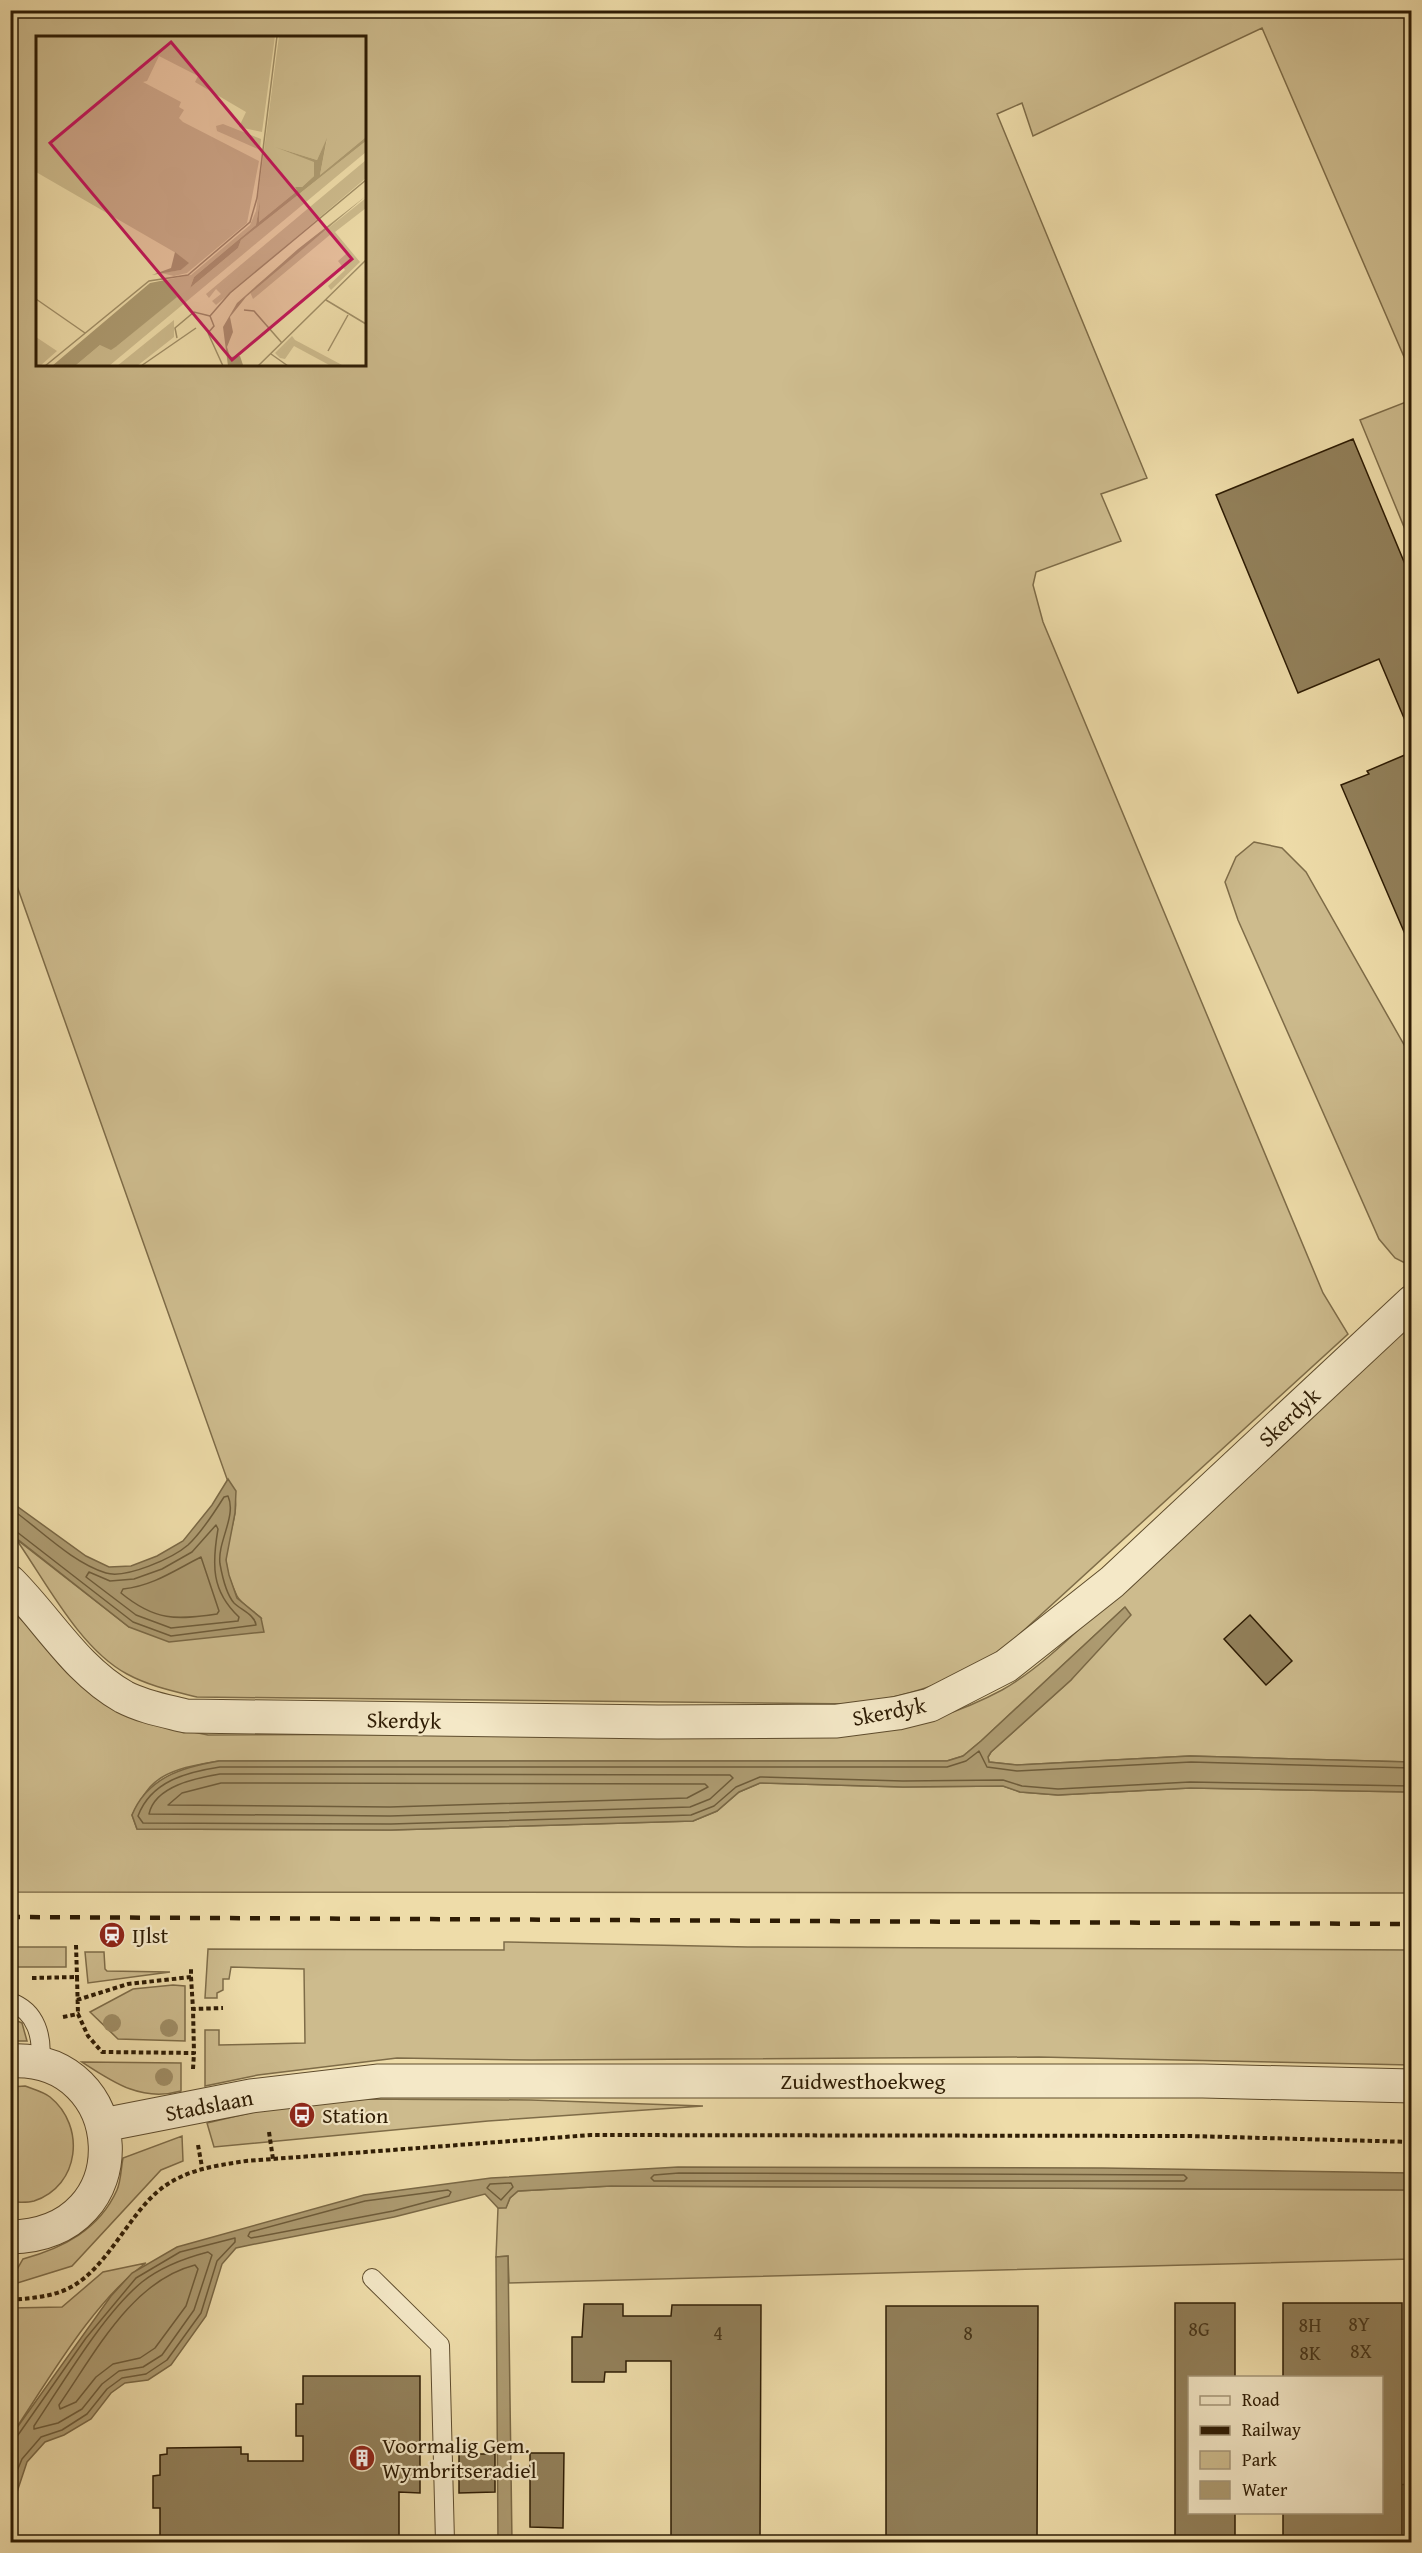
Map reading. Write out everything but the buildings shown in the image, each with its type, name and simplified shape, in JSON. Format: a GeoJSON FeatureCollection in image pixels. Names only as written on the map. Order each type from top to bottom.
{"type":"FeatureCollection","features":[{"type":"Feature","properties":{"kind":"street","name":"Skerdyk"},"geometry":{"type":"LineString","coordinates":[[10,1582],[56,1635],[103,1683],[126,1698],[186,1716],[837,1721],[898,1713],[930,1705],[1006,1666],[1112,1582],[1412,1302]]}},
{"type":"Feature","properties":{"kind":"street"},"geometry":{"type":"LineString","coordinates":[[10,2237],[31,2237],[52,2231],[71,2220],[86,2206],[98,2187],[105,2167],[107,2146],[103,2125],[94,2104],[80,2086],[61,2072],[25,2062]]}},
{"type":"Feature","properties":{"kind":"street","name":"Zuidwesthoekweg"},"geometry":{"type":"LineString","coordinates":[[315,2087],[442,2080],[1203,2081],[1412,2086]]}},
{"type":"Feature","properties":{"kind":"street","name":"Stadslaan"},"geometry":{"type":"LineString","coordinates":[[103,2125],[251,2096],[315,2087]]}},
{"type":"Feature","properties":{"kind":"lane"},"geometry":{"type":"LineString","coordinates":[[10,2002],[26,2010],[35,2022],[42,2046],[25,2062]]}},
{"type":"Feature","properties":{"kind":"lane"},"geometry":{"type":"LineString","coordinates":[[372,2278],[440,2345],[445,2542]]}},
{"type":"Feature","properties":{"kind":"path"},"geometry":{"type":"LineString","coordinates":[[76,1945],[78,2014],[88,2036],[102,2052],[194,2052],[191,1966]]}},
{"type":"Feature","properties":{"kind":"path"},"geometry":{"type":"LineString","coordinates":[[22,1978],[77,1977]]}},
{"type":"Feature","properties":{"kind":"path"},"geometry":{"type":"LineString","coordinates":[[77,2000],[128,1984],[191,1977]]}},
{"type":"Feature","properties":{"kind":"path"},"geometry":{"type":"LineString","coordinates":[[193,2009],[223,2008]]}},
{"type":"Feature","properties":{"kind":"path"},"geometry":{"type":"LineString","coordinates":[[35,2022],[78,2014]]}},
{"type":"Feature","properties":{"kind":"path"},"geometry":{"type":"LineString","coordinates":[[268,2127],[273,2159]]}},
{"type":"Feature","properties":{"kind":"path"},"geometry":{"type":"LineString","coordinates":[[10,2300],[47,2296],[73,2286],[91,2271],[157,2193],[185,2174],[202,2167],[273,2159],[591,2135],[1178,2136],[1412,2142]]}},
{"type":"Feature","properties":{"kind":"green space"},"geometry":{"type":"Polygon","coordinates":[[[11,11],[1411,11],[1411,373],[1262,28],[1033,136],[1022,103],[997,114],[1147,478],[1101,494],[1121,541],[1036,572],[1033,585],[1043,622],[1323,1293],[1348,1334],[1010,1643],[973,1667],[937,1684],[898,1696],[856,1704],[197,1697],[144,1682],[110,1663],[79,1632],[16,1539],[129,1627],[261,1618],[239,1599],[227,1569],[227,1549],[234,1519],[235,1499],[233,1489],[227,1479],[11,869],[11,11]]]}},
{"type":"Feature","properties":{"kind":"green space"},"geometry":{"type":"Polygon","coordinates":[[[1411,400],[1411,544],[1360,420],[1411,400]]]}},
{"type":"Feature","properties":{"kind":"green space"},"geometry":{"type":"Polygon","coordinates":[[[1254,842],[1282,848],[1306,872],[1411,1057],[1411,1266],[1395,1258],[1379,1239],[1238,920],[1225,882],[1236,857],[1254,842]]]}},
{"type":"Feature","properties":{"kind":"green space"},"geometry":{"type":"Polygon","coordinates":[[[1411,1322],[1411,1762],[1190,1756],[1017,1765],[989,1762],[988,1757],[991,1752],[1071,1680],[1125,1607],[981,1741],[963,1756],[947,1761],[219,1761],[182,1769],[164,1776],[150,1787],[132,1815],[137,1829],[391,1830],[693,1821],[717,1811],[739,1792],[760,1783],[903,1787],[1003,1786],[1020,1792],[1058,1795],[1190,1788],[1411,1792],[1411,1893],[11,1892],[11,1610],[31,1629],[75,1680],[109,1704],[147,1720],[208,1735],[868,1733],[903,1727],[937,1718],[970,1705],[1002,1690],[1034,1669],[1411,1322]]]}},
{"type":"Feature","properties":{"kind":"green space"},"geometry":{"type":"Polygon","coordinates":[[[504,1942],[748,1947],[1411,1950],[1411,2065],[1039,2057],[532,2060],[397,2058],[258,2075],[205,2086],[205,2030],[219,2030],[219,2045],[305,2043],[304,1969],[231,1967],[229,1979],[223,1979],[223,1990],[217,1993],[217,1998],[205,1998],[208,1949],[504,1950],[504,1942]]]}},
{"type":"Feature","properties":{"kind":"green space"},"geometry":{"type":"Polygon","coordinates":[[[10,1947],[66,1947],[66,1967],[11,1967],[10,1947]]]}},
{"type":"Feature","properties":{"kind":"green space"},"geometry":{"type":"Polygon","coordinates":[[[85,1952],[104,1952],[107,1971],[170,1972],[88,1983],[85,1952]]]}},
{"type":"Feature","properties":{"kind":"green space"},"geometry":{"type":"Polygon","coordinates":[[[185,1986],[185,2041],[118,2039],[90,2012],[133,1989],[185,1986]]]}},
{"type":"Feature","properties":{"kind":"green space"},"geometry":{"type":"Polygon","coordinates":[[[11,2018],[22,2023],[27,2041],[11,2041],[11,2018]]]}},
{"type":"Feature","properties":{"kind":"green space"},"geometry":{"type":"Polygon","coordinates":[[[82,2062],[181,2063],[181,2091],[167,2094],[141,2092],[105,2077],[82,2062]]]}},
{"type":"Feature","properties":{"kind":"green space"},"geometry":{"type":"Polygon","coordinates":[[[25,2086],[48,2095],[62,2109],[73,2139],[73,2154],[69,2169],[61,2182],[49,2193],[31,2202],[11,2202],[11,2087],[25,2086]]]}},
{"type":"Feature","properties":{"kind":"green space"},"geometry":{"type":"Polygon","coordinates":[[[355,2099],[531,2100],[703,2106],[488,2121],[214,2147],[207,2123],[271,2108],[355,2099]]]}},
{"type":"Feature","properties":{"kind":"green space"},"geometry":{"type":"Polygon","coordinates":[[[182,2136],[183,2161],[161,2170],[72,2266],[11,2285],[11,2280],[23,2259],[66,2243],[90,2227],[100,2216],[117,2190],[123,2158],[182,2136]]]}},
{"type":"Feature","properties":{"kind":"green space"},"geometry":{"type":"Polygon","coordinates":[[[611,2186],[1411,2190],[1411,2259],[509,2283],[508,2256],[496,2257],[498,2208],[506,2207],[510,2198],[518,2191],[611,2186]]]}},
{"type":"Feature","properties":{"kind":"green space"},"geometry":{"type":"Polygon","coordinates":[[[146,2263],[108,2298],[72,2343],[11,2436],[11,2308],[62,2307],[103,2272],[146,2263]]]}},
{"type":"Feature","properties":{"kind":"green space"},"geometry":{"type":"Polygon","coordinates":[[[1411,2484],[1411,2542],[1305,2542],[1306,2514],[1383,2514],[1383,2486],[1411,2484]]]}},
{"type":"Feature","properties":{"kind":"water"},"geometry":{"type":"Polygon","coordinates":[[[228,1479],[236,1491],[235,1513],[226,1560],[229,1575],[237,1598],[261,1618],[264,1632],[169,1642],[129,1627],[11,1534],[11,1502],[86,1556],[109,1567],[131,1566],[157,1556],[183,1541],[212,1505],[228,1479]]]}},
{"type":"Feature","properties":{"kind":"water"},"geometry":{"type":"Polygon","coordinates":[[[1125,1607],[1131,1615],[1071,1680],[991,1752],[988,1757],[989,1762],[1017,1765],[1190,1756],[1411,1762],[1411,1792],[1190,1788],[1058,1795],[1020,1792],[1003,1786],[903,1787],[760,1783],[739,1792],[717,1811],[693,1821],[391,1830],[137,1829],[132,1815],[147,1792],[167,1776],[219,1761],[947,1761],[963,1756],[981,1741],[1125,1607]]]}},
{"type":"Feature","properties":{"kind":"water"},"geometry":{"type":"Polygon","coordinates":[[[678,2167],[1103,2168],[1411,2173],[1412,2190],[611,2186],[518,2191],[510,2198],[506,2208],[498,2208],[485,2194],[394,2217],[236,2248],[222,2264],[206,2316],[171,2365],[148,2380],[125,2383],[111,2393],[91,2419],[64,2435],[45,2442],[27,2462],[11,2510],[11,2436],[111,2296],[132,2273],[177,2247],[364,2195],[491,2178],[678,2167]]]}},
{"type":"Feature","properties":{"kind":"water"},"geometry":{"type":"Polygon","coordinates":[[[508,2256],[512,2542],[498,2542],[496,2257],[508,2256]]]}},
{"type":"Feature","properties":{"kind":"railway"},"geometry":{"type":"LineString","coordinates":[[10,1917],[1412,1924]]}},
{"type":"Feature","properties":{"kind":"place","name":"IJlst"},"geometry":{"type":"Point","coordinates":[112,1935]}},
{"type":"Feature","properties":{"kind":"place","name":"Station"},"geometry":{"type":"Point","coordinates":[302,2115]}},
{"type":"Feature","properties":{"kind":"place","name":"Voormalig Gem. Wymbritseradiel"},"geometry":{"type":"Point","coordinates":[362,2458]}}]}
